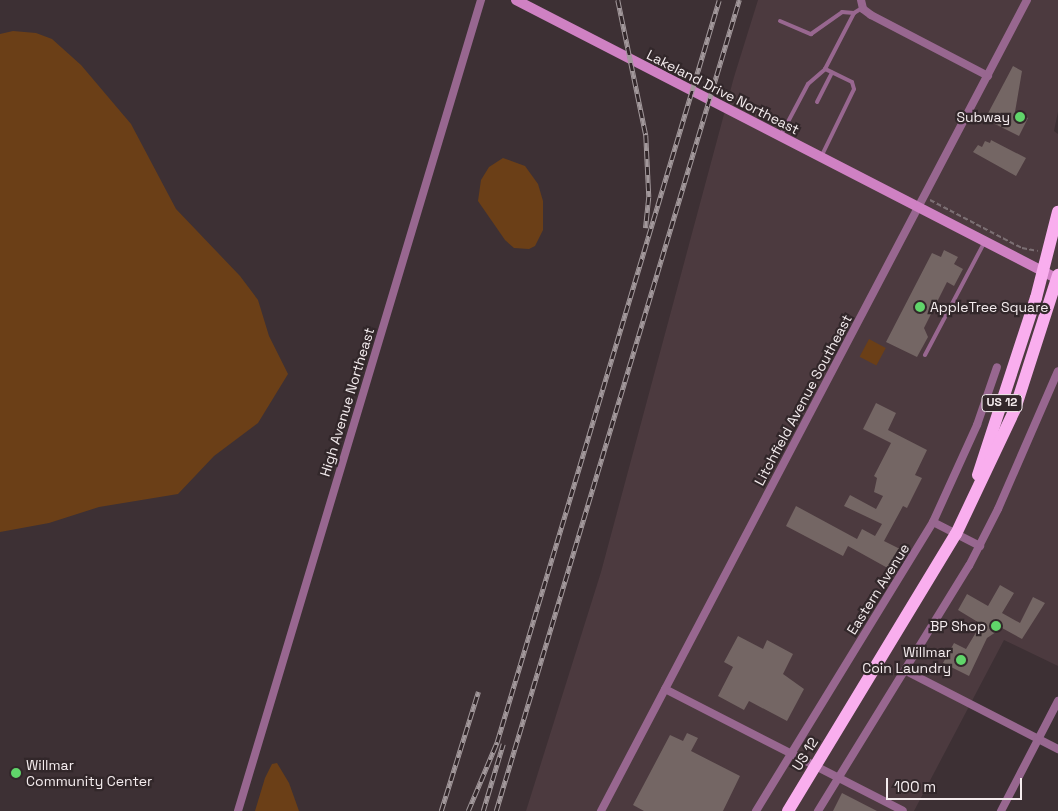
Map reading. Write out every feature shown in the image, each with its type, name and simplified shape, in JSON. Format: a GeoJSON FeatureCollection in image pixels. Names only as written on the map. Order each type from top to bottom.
{"type":"FeatureCollection","features":[{"type":"Feature","properties":{"kind":"highway","name":"US 12"},"geometry":{"type":"LineString","coordinates":[[956,534],[1044,272],[1058,212]]}},
{"type":"Feature","properties":{"kind":"highway","name":"US 12"},"geometry":{"type":"LineString","coordinates":[[788,811],[956,534],[1016,409],[1058,278]]}},
{"type":"Feature","properties":{"kind":"main road","name":"Lakeland Drive Northeast"},"geometry":{"type":"LineString","coordinates":[[516,0],[780,137],[921,203],[985,241],[1058,278]]}},
{"type":"Feature","properties":{"kind":"street","name":"High Avenue Northeast"},"geometry":{"type":"LineString","coordinates":[[238,811],[481,0]]}},
{"type":"Feature","properties":{"kind":"street","name":"Litchfield Avenue Southeast"},"geometry":{"type":"LineString","coordinates":[[601,811],[1027,0]]}},
{"type":"Feature","properties":{"kind":"street"},"geometry":{"type":"LineString","coordinates":[[862,4],[870,15],[988,76]]}},
{"type":"Feature","properties":{"kind":"street","name":"Eastern Avenue"},"geometry":{"type":"LineString","coordinates":[[756,811],[933,522],[977,425],[997,367]]}},
{"type":"Feature","properties":{"kind":"street"},"geometry":{"type":"LineString","coordinates":[[818,811],[906,671],[980,546],[1055,386],[1058,371]]}},
{"type":"Feature","properties":{"kind":"street"},"geometry":{"type":"LineString","coordinates":[[933,522],[980,546]]}},
{"type":"Feature","properties":{"kind":"street"},"geometry":{"type":"LineString","coordinates":[[906,671],[1058,749]]}},
{"type":"Feature","properties":{"kind":"street"},"geometry":{"type":"LineString","coordinates":[[665,689],[903,811]]}},
{"type":"Feature","properties":{"kind":"street"},"geometry":{"type":"LineString","coordinates":[[1001,811],[1058,701]]}},
{"type":"Feature","properties":{"kind":"lane"},"geometry":{"type":"LineString","coordinates":[[780,137],[808,84],[825,69],[854,13],[862,4]]}},
{"type":"Feature","properties":{"kind":"lane"},"geometry":{"type":"LineString","coordinates":[[780,21],[811,34],[842,12],[854,13]]}},
{"type":"Feature","properties":{"kind":"lane"},"geometry":{"type":"LineString","coordinates":[[821,157],[854,89],[852,82],[825,69]]}},
{"type":"Feature","properties":{"kind":"lane"},"geometry":{"type":"LineString","coordinates":[[817,102],[832,72]]}},
{"type":"Feature","properties":{"kind":"lane"},"geometry":{"type":"LineString","coordinates":[[925,355],[985,241]]}},
{"type":"Feature","properties":{"kind":"path"},"geometry":{"type":"LineString","coordinates":[[921,203],[1022,248],[1034,249]]}},
{"type":"Feature","properties":{"kind":"shaded area"},"geometry":{"type":"Polygon","coordinates":[[[758,0],[1058,0],[1058,112],[1054,131],[1058,134],[1058,666],[1004,640],[914,811],[526,811],[601,572],[734,77],[758,0]]]}},
{"type":"Feature","properties":{"kind":"shaded area"},"geometry":{"type":"Polygon","coordinates":[[[13,31],[36,33],[52,39],[81,65],[131,124],[176,209],[240,276],[258,300],[269,336],[288,374],[258,423],[214,456],[178,494],[99,507],[49,523],[0,532],[0,34],[13,31]]]}},
{"type":"Feature","properties":{"kind":"shaded area"},"geometry":{"type":"Polygon","coordinates":[[[503,158],[525,166],[538,184],[543,201],[543,230],[535,246],[529,249],[514,248],[505,240],[478,201],[481,180],[489,167],[503,158]]]}},
{"type":"Feature","properties":{"kind":"shaded area"},"geometry":{"type":"Polygon","coordinates":[[[869,339],[886,348],[876,366],[860,357],[869,339]]]}},
{"type":"Feature","properties":{"kind":"shaded area"},"geometry":{"type":"Polygon","coordinates":[[[277,763],[289,783],[299,811],[255,811],[265,778],[272,764],[277,763]]]}},
{"type":"Feature","properties":{"kind":"building"},"geometry":{"type":"Polygon","coordinates":[[[1013,66],[1022,71],[1015,112],[1028,118],[1019,136],[985,119],[1013,66]]]}},
{"type":"Feature","properties":{"kind":"building"},"geometry":{"type":"Polygon","coordinates":[[[991,140],[1026,158],[1016,176],[973,152],[978,145],[982,147],[985,141],[990,143],[991,140]]]}},
{"type":"Feature","properties":{"kind":"building","name":"AppleTree Square"},"geometry":{"type":"Polygon","coordinates":[[[944,250],[958,257],[954,264],[963,269],[954,286],[947,282],[924,328],[928,337],[917,357],[886,342],[932,253],[941,257],[944,250]]]}},
{"type":"Feature","properties":{"kind":"building"},"geometry":{"type":"Polygon","coordinates":[[[876,403],[896,413],[888,430],[927,450],[915,475],[922,478],[907,508],[903,506],[884,541],[904,551],[893,571],[848,546],[843,556],[786,526],[796,506],[857,539],[862,529],[875,536],[882,524],[844,506],[850,495],[876,509],[883,496],[874,492],[877,478],[874,476],[891,443],[863,429],[876,403]]]}},
{"type":"Feature","properties":{"kind":"building"},"geometry":{"type":"Polygon","coordinates":[[[1000,585],[1014,593],[1002,613],[1020,623],[1033,597],[1045,603],[1022,639],[1002,628],[987,638],[969,676],[943,663],[954,643],[966,649],[981,624],[958,610],[967,594],[988,606],[1000,585]]]}},
{"type":"Feature","properties":{"kind":"building"},"geometry":{"type":"Polygon","coordinates":[[[738,636],[763,649],[767,640],[793,654],[783,674],[804,689],[787,721],[749,701],[744,710],[718,696],[733,667],[724,662],[738,636]]]}},
{"type":"Feature","properties":{"kind":"building"},"geometry":{"type":"Polygon","coordinates":[[[687,733],[698,738],[691,751],[740,776],[723,811],[644,811],[633,805],[670,735],[683,741],[687,733]]]}},
{"type":"Feature","properties":{"kind":"building"},"geometry":{"type":"Polygon","coordinates":[[[842,793],[877,811],[833,811],[842,793]]]}},
{"type":"Feature","properties":{"kind":"railway"},"geometry":{"type":"LineString","coordinates":[[618,0],[646,135],[649,197],[646,228]]}},
{"type":"Feature","properties":{"kind":"railway"},"geometry":{"type":"LineString","coordinates":[[468,811],[497,742],[719,0]]}},
{"type":"Feature","properties":{"kind":"railway"},"geometry":{"type":"LineString","coordinates":[[496,811],[739,0]]}},
{"type":"Feature","properties":{"kind":"railway"},"geometry":{"type":"LineString","coordinates":[[441,811],[478,692]]}},
{"type":"Feature","properties":{"kind":"railway"},"geometry":{"type":"LineString","coordinates":[[483,811],[503,744]]}},
{"type":"Feature","properties":{"kind":"place","name":"Subway"},"geometry":{"type":"Point","coordinates":[1020,117]}},
{"type":"Feature","properties":{"kind":"place","name":"AppleTree Square"},"geometry":{"type":"Point","coordinates":[920,307]}},
{"type":"Feature","properties":{"kind":"place","name":"BP Shop"},"geometry":{"type":"Point","coordinates":[996,626]}},
{"type":"Feature","properties":{"kind":"place","name":"Willmar Coin Laundry"},"geometry":{"type":"Point","coordinates":[961,660]}},
{"type":"Feature","properties":{"kind":"place","name":"Willmar Community Center"},"geometry":{"type":"Point","coordinates":[16,773]}}]}
